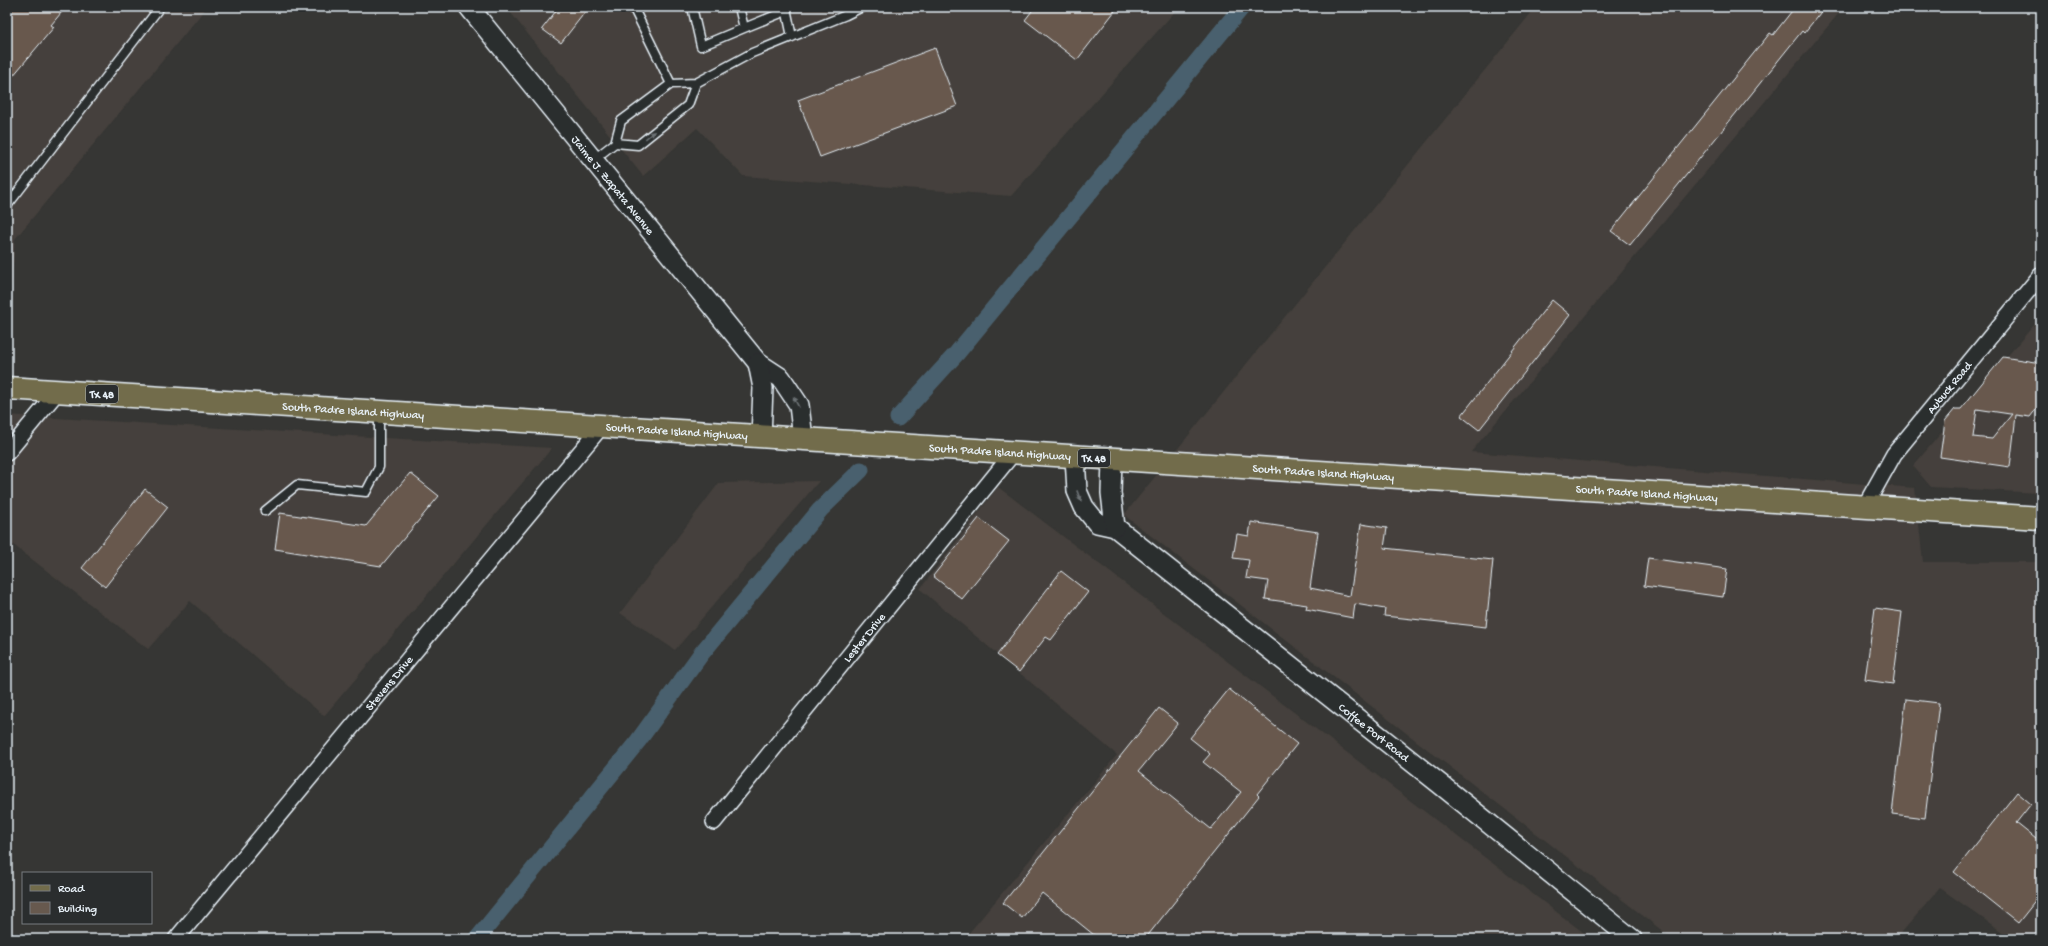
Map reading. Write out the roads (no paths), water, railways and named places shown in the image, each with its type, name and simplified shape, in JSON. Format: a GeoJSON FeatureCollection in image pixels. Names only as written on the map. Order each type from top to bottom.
{"type":"FeatureCollection","features":[{"type":"Feature","properties":{"kind":"main road","name":"South Padre Island Highway"},"geometry":{"type":"LineString","coordinates":[[7,388],[2041,518]]}},
{"type":"Feature","properties":{"kind":"street","name":"Jaime J. Zapata Avenue"},"geometry":{"type":"LineString","coordinates":[[468,7],[758,363],[781,378],[799,405],[803,439]]}},
{"type":"Feature","properties":{"kind":"street","name":"Aubuck Road"},"geometry":{"type":"LineString","coordinates":[[1865,506],[1894,454],[2041,275]]}},
{"type":"Feature","properties":{"kind":"street","name":"Jaime J. Zapata Avenue"},"geometry":{"type":"LineString","coordinates":[[758,363],[763,388],[761,437]]}},
{"type":"Feature","properties":{"kind":"street"},"geometry":{"type":"LineString","coordinates":[[7,453],[58,391]]}},
{"type":"Feature","properties":{"kind":"street","name":"Stevens Drive"},"geometry":{"type":"LineString","coordinates":[[176,939],[602,427]]}},
{"type":"Feature","properties":{"kind":"street","name":"Lester Drive"},"geometry":{"type":"LineString","coordinates":[[714,822],[1014,452]]}},
{"type":"Feature","properties":{"kind":"street","name":"Coffee Port Road"},"geometry":{"type":"LineString","coordinates":[[1074,457],[1077,491],[1084,507],[1097,522],[1116,527],[1440,784],[1632,939]]}},
{"type":"Feature","properties":{"kind":"street"},"geometry":{"type":"LineString","coordinates":[[1112,459],[1111,494],[1116,527]]}},
{"type":"Feature","properties":{"kind":"lane"},"geometry":{"type":"LineString","coordinates":[[7,206],[160,7]]}},
{"type":"Feature","properties":{"kind":"lane"},"geometry":{"type":"LineString","coordinates":[[633,7],[671,84]]}},
{"type":"Feature","properties":{"kind":"lane"},"geometry":{"type":"LineString","coordinates":[[692,7],[702,46],[786,9],[792,37]]}},
{"type":"Feature","properties":{"kind":"lane"},"geometry":{"type":"LineString","coordinates":[[739,7],[744,28]]}},
{"type":"Feature","properties":{"kind":"lane"},"geometry":{"type":"LineString","coordinates":[[593,160],[615,143],[621,121],[671,84],[696,83],[752,53],[792,37],[847,11],[862,7]]}},
{"type":"Feature","properties":{"kind":"lane"},"geometry":{"type":"LineString","coordinates":[[615,143],[638,145],[688,105],[696,83]]}},
{"type":"Feature","properties":{"kind":"lane"},"geometry":{"type":"LineString","coordinates":[[265,511],[297,485],[366,492],[379,467],[379,412]]}},
{"type":"Feature","properties":{"kind":"waterway"},"geometry":{"type":"LineString","coordinates":[[898,418],[957,353],[1242,7]]}},
{"type":"Feature","properties":{"kind":"waterway"},"geometry":{"type":"LineString","coordinates":[[477,939],[638,741],[701,654],[820,510],[861,470]]}}]}
